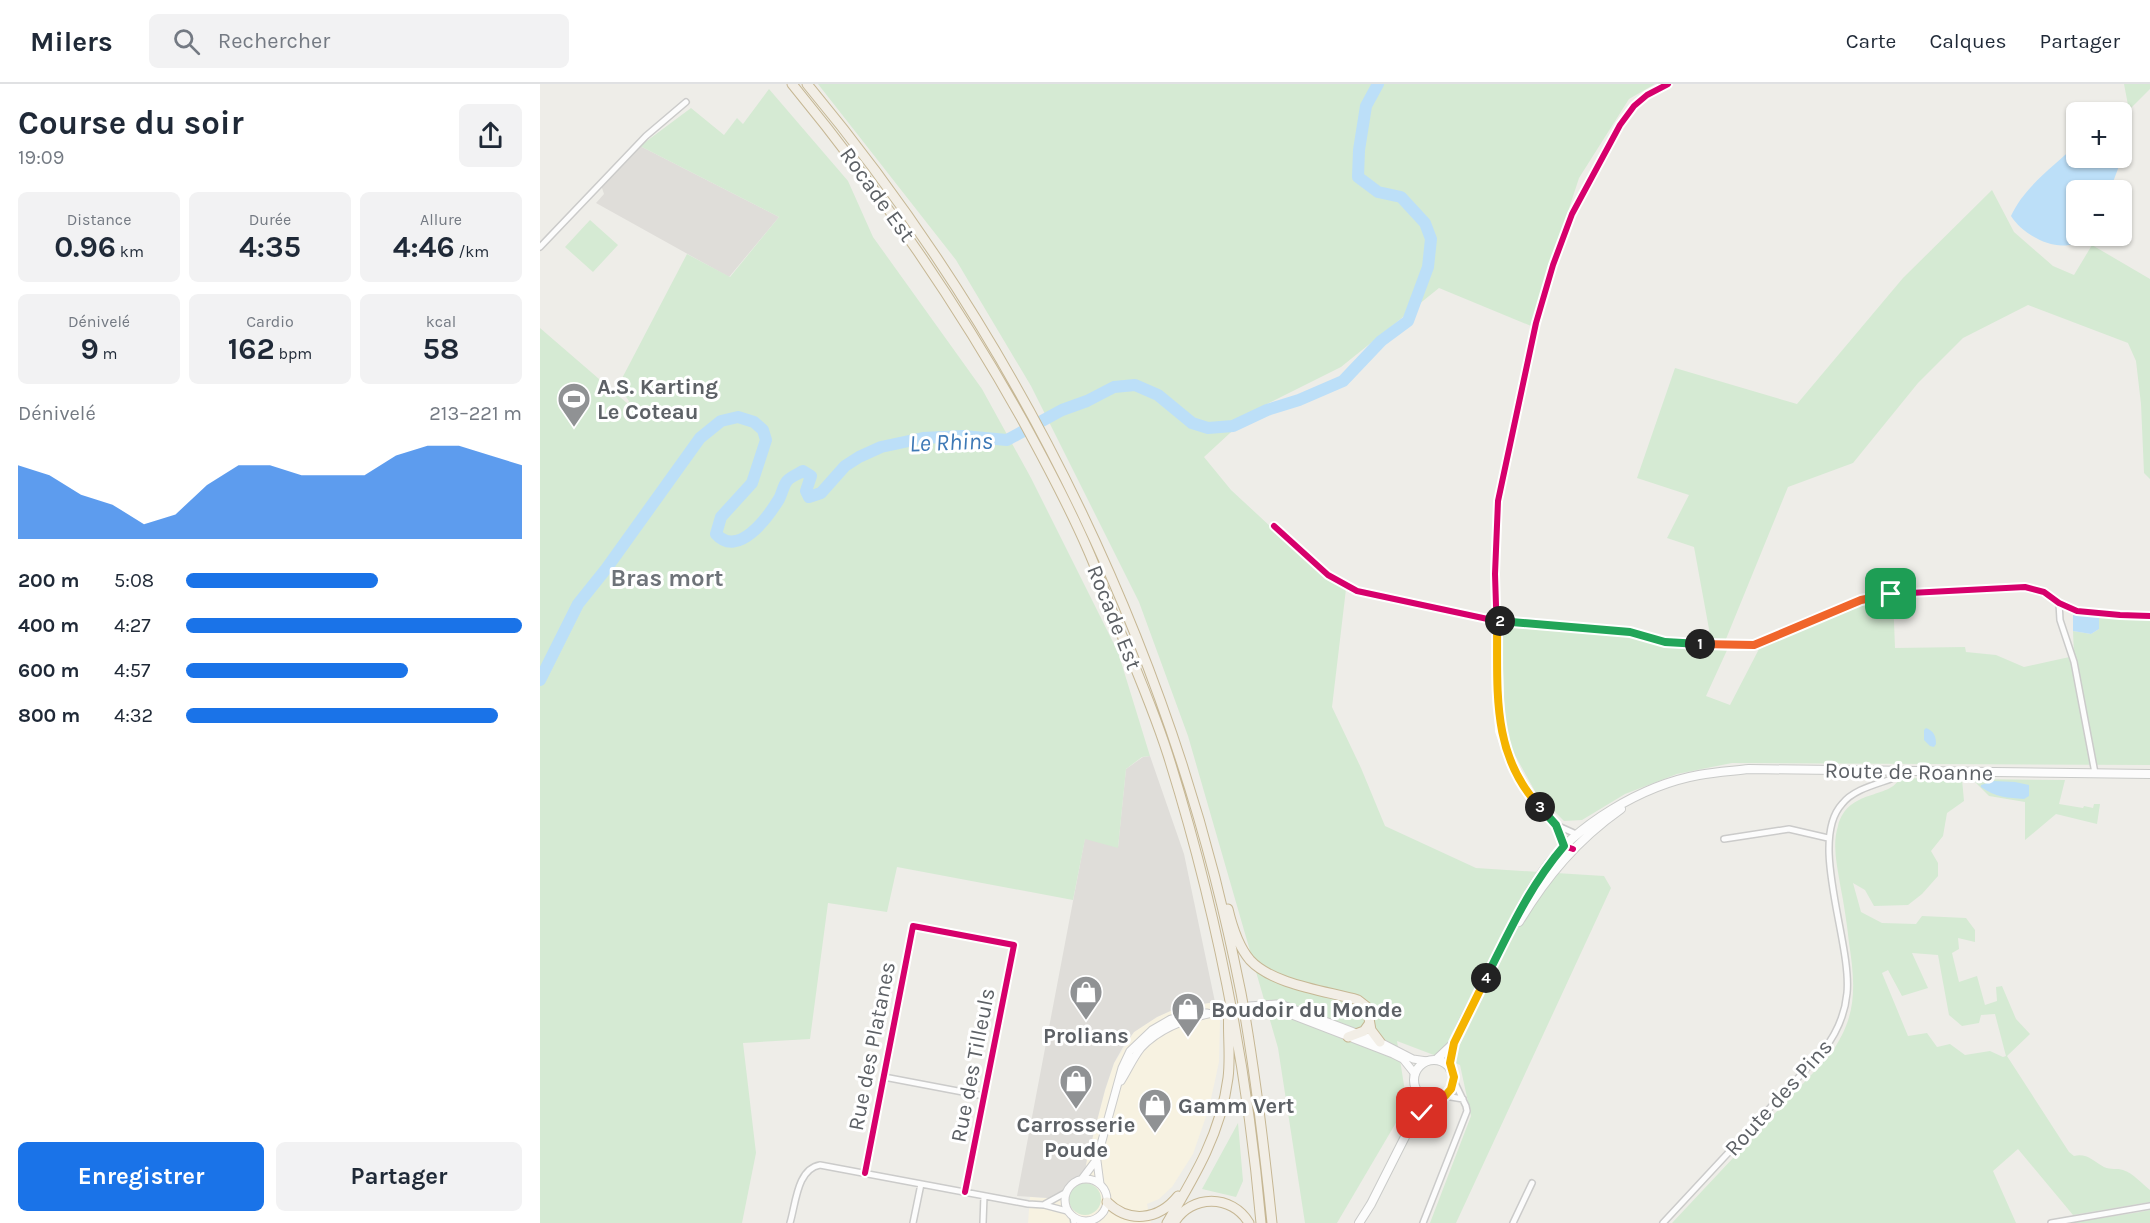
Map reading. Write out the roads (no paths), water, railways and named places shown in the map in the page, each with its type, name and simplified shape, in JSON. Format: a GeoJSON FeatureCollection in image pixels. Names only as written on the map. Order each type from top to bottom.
{"type":"FeatureCollection","features":[{"type":"Feature","properties":{"kind":"highway","name":"Rocade Est"},"geometry":{"type":"LineString","coordinates":[[792,84],[843,146],[918,248],[989,360],[1040,453],[1088,549],[1144,689],[1167,753],[1192,837],[1230,998],[1246,1090],[1261,1223]]}},
{"type":"Feature","properties":{"kind":"highway","name":"Rocade Est"},"geometry":{"type":"LineString","coordinates":[[807,84],[847,133],[925,239],[993,345],[1086,519],[1131,621],[1177,750],[1212,868],[1240,992],[1257,1087],[1272,1223]]}},
{"type":"Feature","properties":{"kind":"highway"},"geometry":{"type":"LineString","coordinates":[[1212,868],[1220,878],[1234,931],[1250,960],[1264,971],[1278,977],[1358,1000],[1367,1007],[1369,1024],[1380,1042]]}},
{"type":"Feature","properties":{"kind":"highway"},"geometry":{"type":"LineString","coordinates":[[1167,1223],[1189,1188],[1216,1131],[1226,1094],[1230,998]]}},
{"type":"Feature","properties":{"kind":"highway"},"geometry":{"type":"LineString","coordinates":[[1348,1037],[1359,1034],[1369,1024]]}},
{"type":"Feature","properties":{"kind":"highway"},"geometry":{"type":"LineString","coordinates":[[1107,1203],[1126,1220],[1139,1221],[1162,1213],[1181,1192],[1189,1188]]}},
{"type":"Feature","properties":{"kind":"highway"},"geometry":{"type":"LineString","coordinates":[[1173,1223],[1184,1210],[1213,1201],[1235,1208],[1249,1223]]}},
{"type":"Feature","properties":{"kind":"main road","name":"Route de Roanne"},"geometry":{"type":"LineString","coordinates":[[1639,796],[1697,775],[1749,769],[2150,774]]}},
{"type":"Feature","properties":{"kind":"main road"},"geometry":{"type":"LineString","coordinates":[[1572,846],[1576,834],[1606,812],[1639,796]]}},
{"type":"Feature","properties":{"kind":"main road"},"geometry":{"type":"LineString","coordinates":[[1450,1069],[1454,1043],[1529,894],[1544,870],[1639,796]]}},
{"type":"Feature","properties":{"kind":"main road"},"geometry":{"type":"LineString","coordinates":[[1572,846],[1576,834]]}},
{"type":"Feature","properties":{"kind":"main road"},"geometry":{"type":"LineString","coordinates":[[1431,1061],[1444,1063],[1450,1069],[1454,1081],[1445,1096],[1434,1099],[1419,1092],[1415,1084],[1415,1074],[1418,1069],[1454,1043]]}},
{"type":"Feature","properties":{"kind":"main road"},"geometry":{"type":"LineString","coordinates":[[1359,1223],[1414,1119],[1419,1092]]}},
{"type":"Feature","properties":{"kind":"main road"},"geometry":{"type":"LineString","coordinates":[[1414,1119],[1434,1099]]}},
{"type":"Feature","properties":{"kind":"street"},"geometry":{"type":"LineString","coordinates":[[1572,846],[1522,786],[1504,748],[1498,712],[1495,574],[1498,501],[1536,323],[1553,265],[1572,214],[1620,125],[1634,106],[1647,95],[1668,84]]}},
{"type":"Feature","properties":{"kind":"street"},"geometry":{"type":"LineString","coordinates":[[540,247],[646,136],[686,102]]}},
{"type":"Feature","properties":{"kind":"street"},"geometry":{"type":"LineString","coordinates":[[1274,526],[1328,575],[1357,591],[1497,621],[1630,632],[1665,642],[1748,646],[1861,600],[1891,594],[2025,587],[2044,592],[2077,611],[2150,616]]}},
{"type":"Feature","properties":{"kind":"street"},"geometry":{"type":"LineString","coordinates":[[2060,603],[2060,620],[2074,662],[2095,773]]}},
{"type":"Feature","properties":{"kind":"street","name":"Route des Pins"},"geometry":{"type":"LineString","coordinates":[[1663,1223],[1823,1051],[1838,1028],[1845,1006],[1847,980],[1829,860],[1828,838],[1831,822],[1840,805],[1856,793],[1891,779],[1893,771]]}},
{"type":"Feature","properties":{"kind":"street"},"geometry":{"type":"LineString","coordinates":[[1556,825],[1576,834]]}},
{"type":"Feature","properties":{"kind":"street"},"geometry":{"type":"LineString","coordinates":[[1724,839],[1789,829],[1828,838]]}},
{"type":"Feature","properties":{"kind":"street","name":"Rue des Tilleuls"},"geometry":{"type":"LineString","coordinates":[[914,926],[1014,945],[964,1192]]}},
{"type":"Feature","properties":{"kind":"street","name":"Rue des Platanes"},"geometry":{"type":"LineString","coordinates":[[865,1173],[914,926]]}},
{"type":"Feature","properties":{"kind":"street"},"geometry":{"type":"LineString","coordinates":[[1266,1005],[1403,1059],[1415,1074]]}},
{"type":"Feature","properties":{"kind":"street"},"geometry":{"type":"LineString","coordinates":[[1249,1006],[1283,1005],[1380,1042],[1413,1059],[1431,1061]]}},
{"type":"Feature","properties":{"kind":"street"},"geometry":{"type":"LineString","coordinates":[[1082,1179],[1097,1159],[1122,1068],[1130,1051],[1152,1030],[1171,1018],[1223,1011]]}},
{"type":"Feature","properties":{"kind":"street"},"geometry":{"type":"LineString","coordinates":[[884,1077],[984,1096]]}},
{"type":"Feature","properties":{"kind":"street"},"geometry":{"type":"LineString","coordinates":[[1423,1223],[1467,1108],[1454,1081]]}},
{"type":"Feature","properties":{"kind":"street"},"geometry":{"type":"LineString","coordinates":[[1445,1096],[1463,1100]]}},
{"type":"Feature","properties":{"kind":"street"},"geometry":{"type":"LineString","coordinates":[[1097,1159],[1100,1184]]}},
{"type":"Feature","properties":{"kind":"street"},"geometry":{"type":"LineString","coordinates":[[790,1223],[804,1173],[820,1165],[1067,1210]]}},
{"type":"Feature","properties":{"kind":"street"},"geometry":{"type":"LineString","coordinates":[[1082,1179],[1092,1179],[1100,1184],[1106,1192],[1107,1203],[1101,1215],[1087,1222],[1073,1220],[1064,1199],[1071,1184],[1082,1179]]}},
{"type":"Feature","properties":{"kind":"street"},"geometry":{"type":"LineString","coordinates":[[1513,1223],[1532,1183]]}},
{"type":"Feature","properties":{"kind":"street"},"geometry":{"type":"LineString","coordinates":[[913,1223],[921,1184]]}},
{"type":"Feature","properties":{"kind":"street"},"geometry":{"type":"LineString","coordinates":[[1044,1204],[1065,1193]]}},
{"type":"Feature","properties":{"kind":"street"},"geometry":{"type":"LineString","coordinates":[[983,1223],[984,1196]]}},
{"type":"Feature","properties":{"kind":"street"},"geometry":{"type":"LineString","coordinates":[[2051,1223],[2150,1206]]}},
{"type":"Feature","properties":{"kind":"water"},"geometry":{"type":"Polygon","coordinates":[[[2066,154],[2066,168],[2118,168],[2114,180],[2066,180],[2066,245],[2057,245],[2035,238],[2017,224],[2011,216],[2031,186],[2066,154]]]}},
{"type":"Feature","properties":{"kind":"water"},"geometry":{"type":"Polygon","coordinates":[[[2073,615],[2099,617],[2099,629],[2091,634],[2073,631],[2073,615]]]}},
{"type":"Feature","properties":{"kind":"water"},"geometry":{"type":"Polygon","coordinates":[[[1926,728],[1935,736],[1934,747],[1924,740],[1926,728]]]}},
{"type":"Feature","properties":{"kind":"water"},"geometry":{"type":"Polygon","coordinates":[[[1994,781],[2029,785],[2029,796],[2024,799],[2007,797],[1991,793],[1981,787],[1981,785],[1994,781]]]}},
{"type":"Feature","properties":{"kind":"waterway","name":"Le Rhins"},"geometry":{"type":"LineString","coordinates":[[540,680],[578,604],[606,569],[700,438],[721,421],[738,417],[754,422],[763,430],[766,440],[752,483],[721,517],[716,534],[725,540],[734,542],[743,539],[760,525],[792,477],[803,471],[811,476],[806,491],[809,497],[821,493],[845,466],[881,447],[923,438],[963,436],[1007,440],[1062,410],[1087,401],[1114,387],[1135,385],[1158,395],[1192,423],[1208,428],[1233,426],[1267,410],[1299,400],[1343,381],[1381,341],[1408,321],[1428,267],[1431,239],[1425,223],[1401,197],[1378,192],[1358,177],[1359,150],[1366,106],[1378,84]]}},
{"type":"Feature","properties":{"kind":"place","name":"A.S. Karting Le Coteau"},"geometry":{"type":"Point","coordinates":[574,428]}},
{"type":"Feature","properties":{"kind":"place","name":"Prolians"},"geometry":{"type":"Point","coordinates":[1086,1021]}},
{"type":"Feature","properties":{"kind":"place","name":"Boudoir du Monde"},"geometry":{"type":"Point","coordinates":[1188,1038]}},
{"type":"Feature","properties":{"kind":"place","name":"Carrosserie Poude"},"geometry":{"type":"Point","coordinates":[1076,1110]}},
{"type":"Feature","properties":{"kind":"place","name":"Gamm Vert"},"geometry":{"type":"Point","coordinates":[1155,1134]}},
{"type":"Feature","properties":{"kind":"district","name":"Bras mort"},"geometry":{"type":"Point","coordinates":[667,578]}}]}
